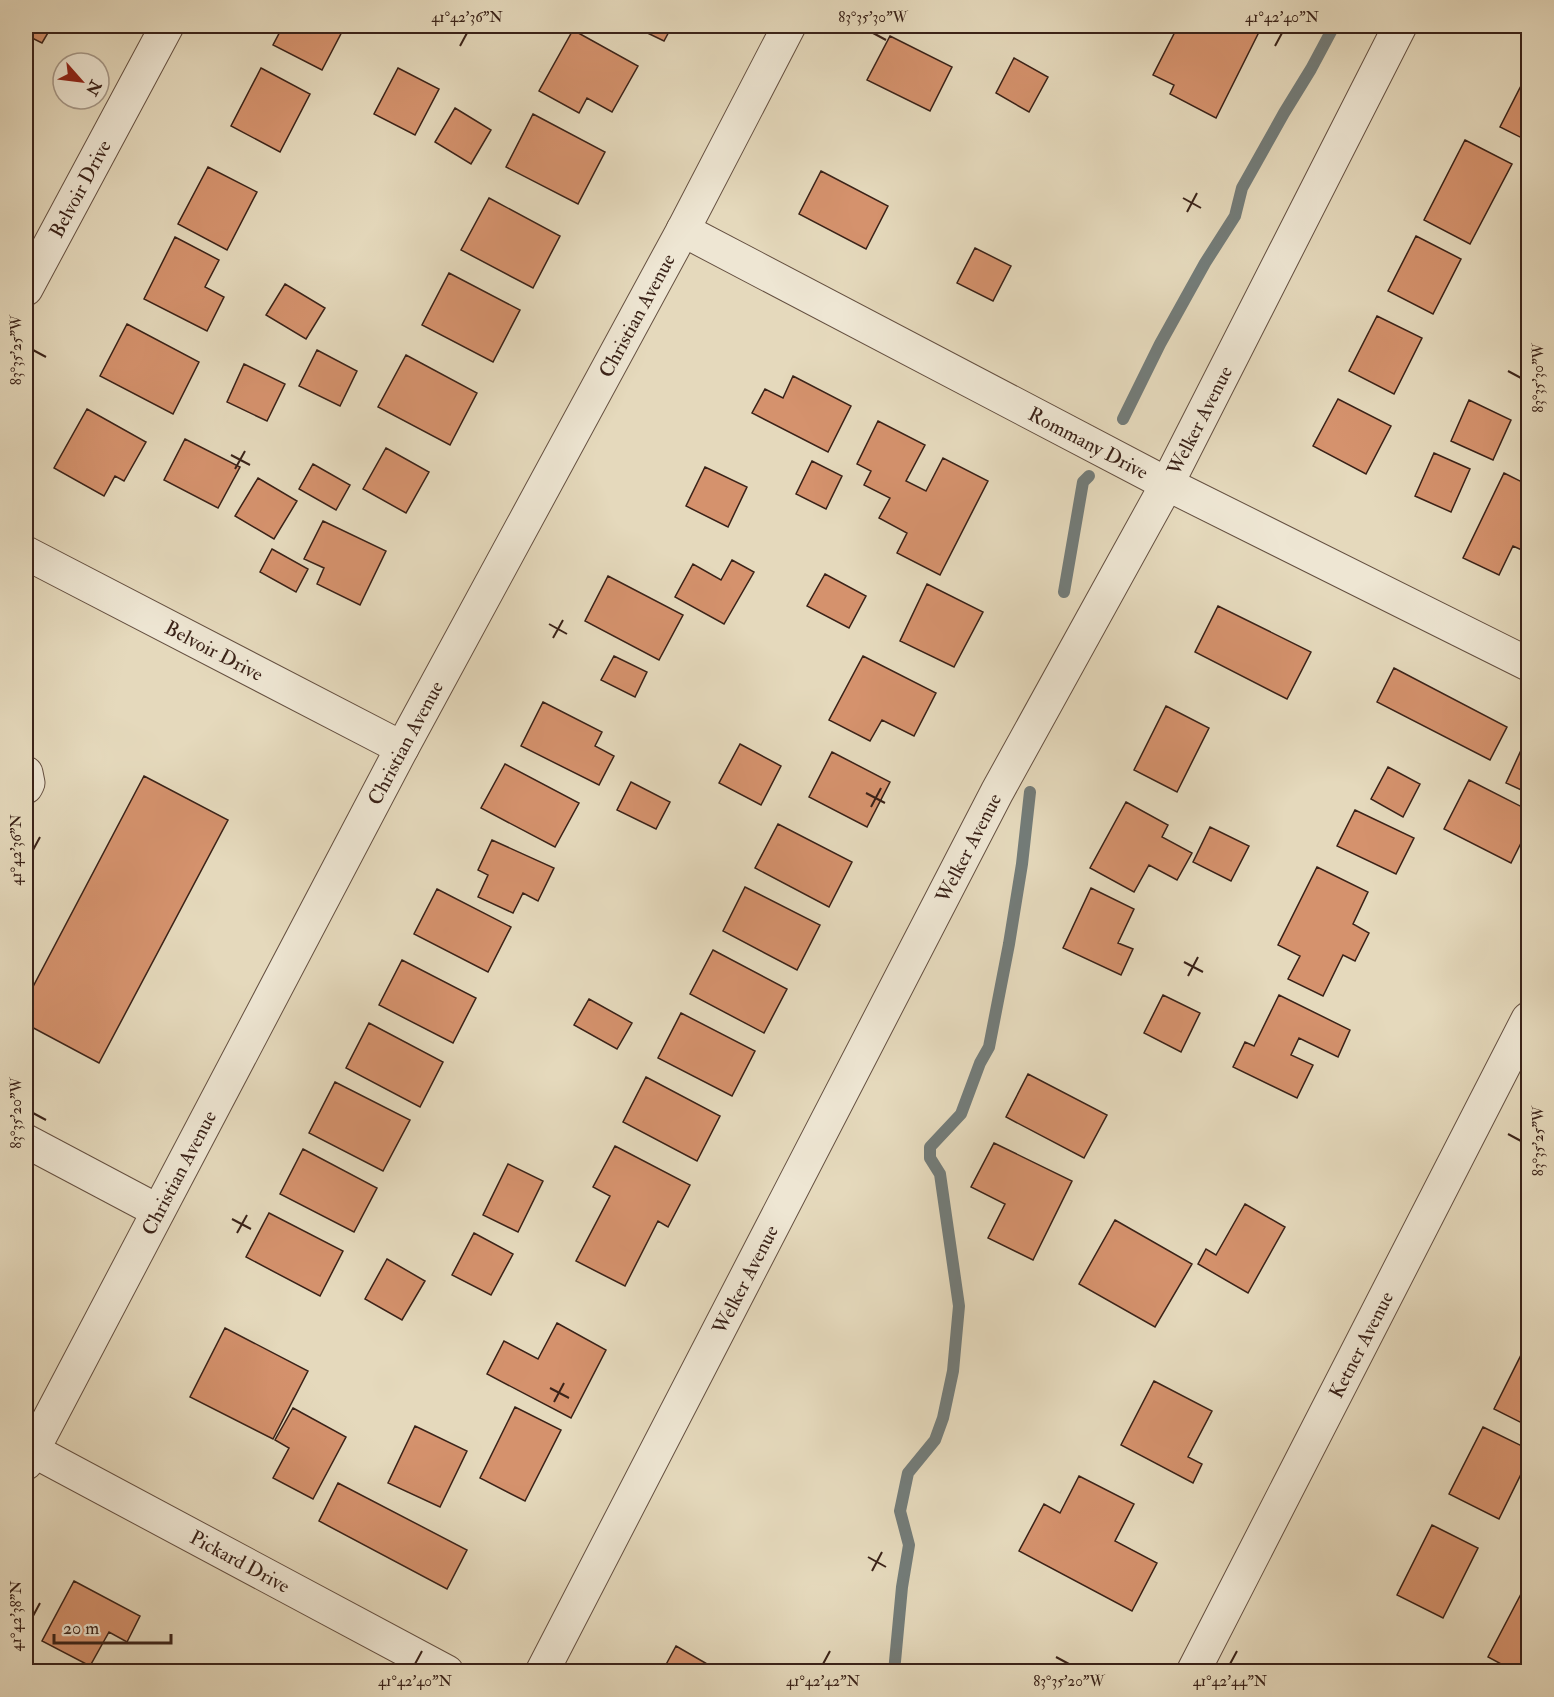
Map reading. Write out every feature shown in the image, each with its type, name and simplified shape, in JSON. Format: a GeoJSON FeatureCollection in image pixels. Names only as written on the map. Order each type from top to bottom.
{"type":"FeatureCollection","features":[{"type":"Feature","properties":{"kind":"street","name":"Belvoir Drive"},"geometry":{"type":"LineString","coordinates":[[26,289],[166,26]]}},
{"type":"Feature","properties":{"kind":"street","name":"Christian Avenue"},"geometry":{"type":"LineString","coordinates":[[29,1457],[402,748],[683,230],[789,26]]}},
{"type":"Feature","properties":{"kind":"street","name":"Welker Avenue"},"geometry":{"type":"LineString","coordinates":[[542,1671],[997,792],[1167,484],[1401,26]]}},
{"type":"Feature","properties":{"kind":"street","name":"Rommany Drive"},"geometry":{"type":"LineString","coordinates":[[683,230],[1167,484],[1528,664]]}},
{"type":"Feature","properties":{"kind":"street","name":"Belvoir Drive"},"geometry":{"type":"LineString","coordinates":[[26,553],[402,748]]}},
{"type":"Feature","properties":{"kind":"street"},"geometry":{"type":"LineString","coordinates":[[26,773],[28,783],[26,787]]}},
{"type":"Feature","properties":{"kind":"street","name":"Ketner Avenue"},"geometry":{"type":"LineString","coordinates":[[1193,1671],[1528,1019]]}},
{"type":"Feature","properties":{"kind":"street"},"geometry":{"type":"LineString","coordinates":[[26,1141],[158,1211]]}},
{"type":"Feature","properties":{"kind":"street","name":"Pickard Drive"},"geometry":{"type":"LineString","coordinates":[[29,1457],[447,1671]]}},
{"type":"Feature","properties":{"kind":"building"},"geometry":{"type":"Polygon","coordinates":[[[26,26],[52,26],[42,43],[26,35],[26,26]]]}},
{"type":"Feature","properties":{"kind":"building"},"geometry":{"type":"Polygon","coordinates":[[[283,26],[345,26],[322,70],[273,45],[283,26]]]}},
{"type":"Feature","properties":{"kind":"building"},"geometry":{"type":"Polygon","coordinates":[[[633,26],[672,26],[664,41],[633,26]]]}},
{"type":"Feature","properties":{"kind":"building"},"geometry":{"type":"Polygon","coordinates":[[[1178,26],[1191,26],[1204,32],[1207,26],[1262,26],[1216,118],[1170,94],[1174,85],[1153,75],[1178,26]]]}},
{"type":"Feature","properties":{"kind":"building"},"geometry":{"type":"Polygon","coordinates":[[[573,30],[638,66],[612,112],[587,98],[579,113],[539,91],[573,30]]]}},
{"type":"Feature","properties":{"kind":"building"},"geometry":{"type":"Polygon","coordinates":[[[890,36],[952,67],[930,111],[867,80],[890,36]]]}},
{"type":"Feature","properties":{"kind":"building"},"geometry":{"type":"Polygon","coordinates":[[[1014,58],[1048,77],[1029,112],[996,93],[1014,58]]]}},
{"type":"Feature","properties":{"kind":"building"},"geometry":{"type":"Polygon","coordinates":[[[26,62],[33,66],[26,80],[26,62]]]}},
{"type":"Feature","properties":{"kind":"building"},"geometry":{"type":"Polygon","coordinates":[[[261,68],[310,94],[280,152],[231,126],[261,68]]]}},
{"type":"Feature","properties":{"kind":"building"},"geometry":{"type":"Polygon","coordinates":[[[398,68],[439,89],[415,135],[374,114],[398,68]]]}},
{"type":"Feature","properties":{"kind":"building"},"geometry":{"type":"Polygon","coordinates":[[[1528,72],[1528,141],[1500,127],[1528,72]]]}},
{"type":"Feature","properties":{"kind":"building"},"geometry":{"type":"Polygon","coordinates":[[[455,108],[491,130],[471,164],[435,142],[455,108]]]}},
{"type":"Feature","properties":{"kind":"building"},"geometry":{"type":"Polygon","coordinates":[[[533,114],[605,152],[578,204],[506,167],[533,114]]]}},
{"type":"Feature","properties":{"kind":"building"},"geometry":{"type":"Polygon","coordinates":[[[1465,140],[1512,164],[1470,244],[1424,220],[1465,140]]]}},
{"type":"Feature","properties":{"kind":"building"},"geometry":{"type":"Polygon","coordinates":[[[208,167],[257,192],[227,250],[178,224],[208,167]]]}},
{"type":"Feature","properties":{"kind":"building"},"geometry":{"type":"Polygon","coordinates":[[[821,171],[888,206],[866,249],[799,214],[821,171]]]}},
{"type":"Feature","properties":{"kind":"building"},"geometry":{"type":"Polygon","coordinates":[[[489,198],[560,236],[533,288],[461,250],[489,198]]]}},
{"type":"Feature","properties":{"kind":"building"},"geometry":{"type":"Polygon","coordinates":[[[1416,236],[1461,259],[1433,314],[1388,291],[1416,236]]]}},
{"type":"Feature","properties":{"kind":"building"},"geometry":{"type":"Polygon","coordinates":[[[175,237],[219,260],[205,287],[224,297],[207,331],[144,299],[175,237]]]}},
{"type":"Feature","properties":{"kind":"building"},"geometry":{"type":"Polygon","coordinates":[[[975,248],[1011,266],[993,301],[957,283],[975,248]]]}},
{"type":"Feature","properties":{"kind":"building"},"geometry":{"type":"Polygon","coordinates":[[[449,273],[520,310],[493,362],[422,325],[449,273]]]}},
{"type":"Feature","properties":{"kind":"building"},"geometry":{"type":"Polygon","coordinates":[[[285,284],[325,308],[306,339],[266,315],[285,284]]]}},
{"type":"Feature","properties":{"kind":"building"},"geometry":{"type":"Polygon","coordinates":[[[1377,316],[1422,338],[1394,394],[1349,371],[1377,316]]]}},
{"type":"Feature","properties":{"kind":"building"},"geometry":{"type":"Polygon","coordinates":[[[127,324],[199,362],[173,414],[100,376],[127,324]]]}},
{"type":"Feature","properties":{"kind":"building"},"geometry":{"type":"Polygon","coordinates":[[[317,350],[357,371],[340,406],[299,386],[317,350]]]}},
{"type":"Feature","properties":{"kind":"building"},"geometry":{"type":"Polygon","coordinates":[[[406,355],[477,393],[450,445],[378,407],[406,355]]]}},
{"type":"Feature","properties":{"kind":"building"},"geometry":{"type":"Polygon","coordinates":[[[244,364],[285,384],[267,421],[227,402],[244,364]]]}},
{"type":"Feature","properties":{"kind":"building"},"geometry":{"type":"Polygon","coordinates":[[[793,376],[851,406],[828,452],[752,413],[765,389],[783,398],[793,376]]]}},
{"type":"Feature","properties":{"kind":"building"},"geometry":{"type":"Polygon","coordinates":[[[1338,399],[1391,426],[1366,474],[1313,446],[1338,399]]]}},
{"type":"Feature","properties":{"kind":"building"},"geometry":{"type":"Polygon","coordinates":[[[1469,400],[1511,420],[1493,460],[1451,441],[1469,400]]]}},
{"type":"Feature","properties":{"kind":"building"},"geometry":{"type":"Polygon","coordinates":[[[87,409],[146,442],[124,481],[115,476],[104,496],[54,468],[87,409]]]}},
{"type":"Feature","properties":{"kind":"building"},"geometry":{"type":"Polygon","coordinates":[[[878,421],[925,445],[906,481],[926,491],[943,458],[988,481],[940,575],[897,553],[907,533],[879,518],[890,498],[864,485],[871,471],[857,464],[878,421]]]}},
{"type":"Feature","properties":{"kind":"building"},"geometry":{"type":"Polygon","coordinates":[[[185,439],[240,467],[218,508],[164,480],[185,439]]]}},
{"type":"Feature","properties":{"kind":"building"},"geometry":{"type":"Polygon","coordinates":[[[386,448],[429,472],[406,513],[363,489],[386,448]]]}},
{"type":"Feature","properties":{"kind":"building"},"geometry":{"type":"Polygon","coordinates":[[[1434,453],[1470,469],[1451,512],[1415,496],[1434,453]]]}},
{"type":"Feature","properties":{"kind":"building"},"geometry":{"type":"Polygon","coordinates":[[[812,461],[842,476],[826,509],[796,494],[812,461]]]}},
{"type":"Feature","properties":{"kind":"building"},"geometry":{"type":"Polygon","coordinates":[[[313,464],[350,485],[336,510],[299,489],[313,464]]]}},
{"type":"Feature","properties":{"kind":"building"},"geometry":{"type":"Polygon","coordinates":[[[705,467],[747,487],[728,527],[686,506],[705,467]]]}},
{"type":"Feature","properties":{"kind":"building"},"geometry":{"type":"Polygon","coordinates":[[[1504,473],[1528,485],[1528,543],[1524,551],[1513,546],[1499,575],[1463,558],[1504,473]]]}},
{"type":"Feature","properties":{"kind":"building"},"geometry":{"type":"Polygon","coordinates":[[[258,478],[297,501],[274,539],[235,516],[258,478]]]}},
{"type":"Feature","properties":{"kind":"building"},"geometry":{"type":"Polygon","coordinates":[[[323,521],[386,551],[360,605],[317,584],[324,568],[304,559],[323,521]]]}},
{"type":"Feature","properties":{"kind":"building"},"geometry":{"type":"Polygon","coordinates":[[[272,549],[308,569],[296,592],[260,572],[272,549]]]}},
{"type":"Feature","properties":{"kind":"building"},"geometry":{"type":"Polygon","coordinates":[[[732,560],[754,572],[724,624],[675,597],[693,564],[721,580],[732,560]]]}},
{"type":"Feature","properties":{"kind":"building"},"geometry":{"type":"Polygon","coordinates":[[[825,574],[866,596],[849,628],[807,606],[825,574]]]}},
{"type":"Feature","properties":{"kind":"building"},"geometry":{"type":"Polygon","coordinates":[[[608,576],[683,615],[659,660],[585,621],[608,576]]]}},
{"type":"Feature","properties":{"kind":"building"},"geometry":{"type":"Polygon","coordinates":[[[927,584],[983,612],[954,667],[900,641],[927,584]]]}},
{"type":"Feature","properties":{"kind":"building"},"geometry":{"type":"Polygon","coordinates":[[[1218,606],[1311,652],[1287,699],[1195,652],[1218,606]]]}},
{"type":"Feature","properties":{"kind":"building"},"geometry":{"type":"Polygon","coordinates":[[[614,656],[647,672],[635,697],[601,680],[614,656]]]}},
{"type":"Feature","properties":{"kind":"building"},"geometry":{"type":"Polygon","coordinates":[[[863,656],[936,693],[914,736],[882,720],[870,741],[829,720],[863,656]]]}},
{"type":"Feature","properties":{"kind":"building"},"geometry":{"type":"Polygon","coordinates":[[[1394,668],[1507,727],[1490,760],[1377,702],[1394,668]]]}},
{"type":"Feature","properties":{"kind":"building"},"geometry":{"type":"Polygon","coordinates":[[[543,702],[602,732],[595,746],[614,756],[599,785],[521,746],[543,702]]]}},
{"type":"Feature","properties":{"kind":"building"},"geometry":{"type":"Polygon","coordinates":[[[1166,706],[1209,728],[1177,792],[1134,770],[1166,706]]]}},
{"type":"Feature","properties":{"kind":"building"},"geometry":{"type":"Polygon","coordinates":[[[1528,735],[1528,793],[1506,783],[1528,735]]]}},
{"type":"Feature","properties":{"kind":"building"},"geometry":{"type":"Polygon","coordinates":[[[740,744],[781,766],[761,805],[719,783],[740,744]]]}},
{"type":"Feature","properties":{"kind":"building"},"geometry":{"type":"Polygon","coordinates":[[[832,752],[890,782],[867,827],[809,797],[832,752]]]}},
{"type":"Feature","properties":{"kind":"building"},"geometry":{"type":"Polygon","coordinates":[[[505,764],[579,803],[555,847],[481,808],[505,764]]]}},
{"type":"Feature","properties":{"kind":"building"},"geometry":{"type":"Polygon","coordinates":[[[1388,767],[1420,784],[1403,817],[1371,799],[1388,767]]]}},
{"type":"Feature","properties":{"kind":"building"},"geometry":{"type":"Polygon","coordinates":[[[144,776],[228,820],[99,1063],[26,1024],[26,1000],[144,776]]]}},
{"type":"Feature","properties":{"kind":"building"},"geometry":{"type":"Polygon","coordinates":[[[1469,780],[1528,810],[1528,829],[1511,863],[1444,829],[1469,780]]]}},
{"type":"Feature","properties":{"kind":"building"},"geometry":{"type":"Polygon","coordinates":[[[631,782],[670,802],[656,829],[617,810],[631,782]]]}},
{"type":"Feature","properties":{"kind":"building"},"geometry":{"type":"Polygon","coordinates":[[[1126,802],[1168,825],[1162,837],[1192,853],[1177,880],[1149,865],[1134,892],[1090,868],[1126,802]]]}},
{"type":"Feature","properties":{"kind":"building"},"geometry":{"type":"Polygon","coordinates":[[[1355,810],[1414,838],[1396,874],[1337,846],[1355,810]]]}},
{"type":"Feature","properties":{"kind":"building"},"geometry":{"type":"Polygon","coordinates":[[[778,824],[852,862],[829,907],[755,868],[778,824]]]}},
{"type":"Feature","properties":{"kind":"building"},"geometry":{"type":"Polygon","coordinates":[[[1210,827],[1249,846],[1231,881],[1193,862],[1210,827]]]}},
{"type":"Feature","properties":{"kind":"building"},"geometry":{"type":"Polygon","coordinates":[[[492,840],[554,868],[538,901],[523,893],[513,913],[478,897],[488,875],[478,870],[492,840]]]}},
{"type":"Feature","properties":{"kind":"building"},"geometry":{"type":"Polygon","coordinates":[[[1317,867],[1368,892],[1353,924],[1369,933],[1355,961],[1343,955],[1323,996],[1288,979],[1300,956],[1278,945],[1317,867]]]}},
{"type":"Feature","properties":{"kind":"building"},"geometry":{"type":"Polygon","coordinates":[[[745,887],[820,925],[797,970],[723,931],[745,887]]]}},
{"type":"Feature","properties":{"kind":"building"},"geometry":{"type":"Polygon","coordinates":[[[1091,888],[1134,909],[1118,943],[1133,949],[1121,975],[1063,948],[1091,888]]]}},
{"type":"Feature","properties":{"kind":"building"},"geometry":{"type":"Polygon","coordinates":[[[437,889],[511,927],[488,972],[414,934],[437,889]]]}},
{"type":"Feature","properties":{"kind":"building"},"geometry":{"type":"Polygon","coordinates":[[[713,950],[787,989],[764,1033],[690,994],[713,950]]]}},
{"type":"Feature","properties":{"kind":"building"},"geometry":{"type":"Polygon","coordinates":[[[402,960],[476,998],[453,1043],[379,1005],[402,960]]]}},
{"type":"Feature","properties":{"kind":"building"},"geometry":{"type":"Polygon","coordinates":[[[1163,995],[1200,1013],[1181,1052],[1144,1033],[1163,995]]]}},
{"type":"Feature","properties":{"kind":"building"},"geometry":{"type":"Polygon","coordinates":[[[1279,995],[1350,1030],[1338,1057],[1299,1038],[1291,1055],[1313,1065],[1297,1098],[1233,1067],[1245,1042],[1254,1046],[1279,995]]]}},
{"type":"Feature","properties":{"kind":"building"},"geometry":{"type":"Polygon","coordinates":[[[589,999],[632,1023],[617,1049],[574,1025],[589,999]]]}},
{"type":"Feature","properties":{"kind":"building"},"geometry":{"type":"Polygon","coordinates":[[[681,1013],[755,1051],[732,1096],[658,1058],[681,1013]]]}},
{"type":"Feature","properties":{"kind":"building"},"geometry":{"type":"Polygon","coordinates":[[[369,1023],[443,1062],[420,1107],[346,1068],[369,1023]]]}},
{"type":"Feature","properties":{"kind":"building"},"geometry":{"type":"Polygon","coordinates":[[[1028,1074],[1107,1115],[1084,1158],[1006,1117],[1028,1074]]]}},
{"type":"Feature","properties":{"kind":"building"},"geometry":{"type":"Polygon","coordinates":[[[646,1077],[720,1116],[697,1161],[623,1122],[646,1077]]]}},
{"type":"Feature","properties":{"kind":"building"},"geometry":{"type":"Polygon","coordinates":[[[335,1082],[410,1120],[383,1171],[309,1133],[335,1082]]]}},
{"type":"Feature","properties":{"kind":"building"},"geometry":{"type":"Polygon","coordinates":[[[994,1143],[1072,1181],[1033,1260],[988,1238],[1005,1204],[971,1187],[994,1143]]]}},
{"type":"Feature","properties":{"kind":"building"},"geometry":{"type":"Polygon","coordinates":[[[615,1146],[690,1185],[668,1227],[658,1221],[625,1286],[576,1261],[610,1196],[593,1187],[615,1146]]]}},
{"type":"Feature","properties":{"kind":"building"},"geometry":{"type":"Polygon","coordinates":[[[303,1149],[377,1188],[354,1232],[280,1194],[303,1149]]]}},
{"type":"Feature","properties":{"kind":"building"},"geometry":{"type":"Polygon","coordinates":[[[508,1164],[543,1181],[518,1232],[483,1215],[508,1164]]]}},
{"type":"Feature","properties":{"kind":"building"},"geometry":{"type":"Polygon","coordinates":[[[1245,1204],[1285,1227],[1248,1293],[1198,1264],[1206,1249],[1216,1255],[1245,1204]]]}},
{"type":"Feature","properties":{"kind":"building"},"geometry":{"type":"Polygon","coordinates":[[[269,1213],[343,1251],[320,1296],[246,1257],[269,1213]]]}},
{"type":"Feature","properties":{"kind":"building"},"geometry":{"type":"Polygon","coordinates":[[[1115,1220],[1192,1264],[1155,1327],[1079,1284],[1115,1220]]]}},
{"type":"Feature","properties":{"kind":"building"},"geometry":{"type":"Polygon","coordinates":[[[474,1233],[513,1254],[491,1295],[452,1275],[474,1233]]]}},
{"type":"Feature","properties":{"kind":"building"},"geometry":{"type":"Polygon","coordinates":[[[387,1259],[425,1281],[402,1320],[365,1299],[387,1259]]]}},
{"type":"Feature","properties":{"kind":"building"},"geometry":{"type":"Polygon","coordinates":[[[557,1323],[606,1350],[571,1418],[487,1374],[504,1341],[538,1359],[557,1323]]]}},
{"type":"Feature","properties":{"kind":"building"},"geometry":{"type":"Polygon","coordinates":[[[225,1328],[308,1371],[273,1439],[190,1397],[225,1328]]]}},
{"type":"Feature","properties":{"kind":"building"},"geometry":{"type":"Polygon","coordinates":[[[1528,1341],[1528,1426],[1494,1409],[1528,1341]]]}},
{"type":"Feature","properties":{"kind":"building"},"geometry":{"type":"Polygon","coordinates":[[[1154,1381],[1212,1411],[1188,1457],[1202,1464],[1193,1483],[1121,1445],[1154,1381]]]}},
{"type":"Feature","properties":{"kind":"building"},"geometry":{"type":"Polygon","coordinates":[[[515,1407],[561,1430],[525,1501],[480,1478],[515,1407]]]}},
{"type":"Feature","properties":{"kind":"building"},"geometry":{"type":"Polygon","coordinates":[[[293,1408],[346,1437],[313,1499],[273,1478],[289,1448],[275,1440],[293,1408]]]}},
{"type":"Feature","properties":{"kind":"building"},"geometry":{"type":"Polygon","coordinates":[[[415,1426],[467,1451],[440,1507],[388,1483],[415,1426]]]}},
{"type":"Feature","properties":{"kind":"building"},"geometry":{"type":"Polygon","coordinates":[[[1483,1427],[1528,1449],[1528,1460],[1499,1519],[1449,1494],[1483,1427]]]}},
{"type":"Feature","properties":{"kind":"building"},"geometry":{"type":"Polygon","coordinates":[[[1079,1476],[1134,1504],[1115,1541],[1157,1563],[1132,1611],[1019,1551],[1044,1504],[1060,1513],[1079,1476]]]}},
{"type":"Feature","properties":{"kind":"building"},"geometry":{"type":"Polygon","coordinates":[[[338,1483],[467,1550],[447,1589],[319,1521],[338,1483]]]}},
{"type":"Feature","properties":{"kind":"building"},"geometry":{"type":"Polygon","coordinates":[[[1432,1525],[1478,1548],[1443,1618],[1397,1595],[1432,1525]]]}},
{"type":"Feature","properties":{"kind":"building"},"geometry":{"type":"Polygon","coordinates":[[[74,1581],[140,1616],[127,1642],[109,1632],[90,1666],[42,1641],[74,1581]]]}},
{"type":"Feature","properties":{"kind":"building"},"geometry":{"type":"Polygon","coordinates":[[[1522,1592],[1528,1596],[1528,1672],[1516,1672],[1488,1657],[1522,1592]]]}},
{"type":"Feature","properties":{"kind":"building"},"geometry":{"type":"Polygon","coordinates":[[[676,1646],[721,1672],[662,1672],[676,1646]]]}},
{"type":"Feature","properties":{"kind":"waterway"},"geometry":{"type":"LineString","coordinates":[[1123,419],[1160,344],[1205,263],[1235,216],[1242,188],[1334,26]]}},
{"type":"Feature","properties":{"kind":"waterway"},"geometry":{"type":"LineString","coordinates":[[1064,592],[1083,482],[1089,476]]}},
{"type":"Feature","properties":{"kind":"waterway"},"geometry":{"type":"LineString","coordinates":[[894,1672],[902,1587],[909,1545],[900,1511],[908,1473],[935,1440],[943,1418],[953,1371],[959,1306],[940,1174],[930,1158],[930,1147],[961,1114],[980,1063],[989,1047],[1022,864],[1030,792]]}}]}
